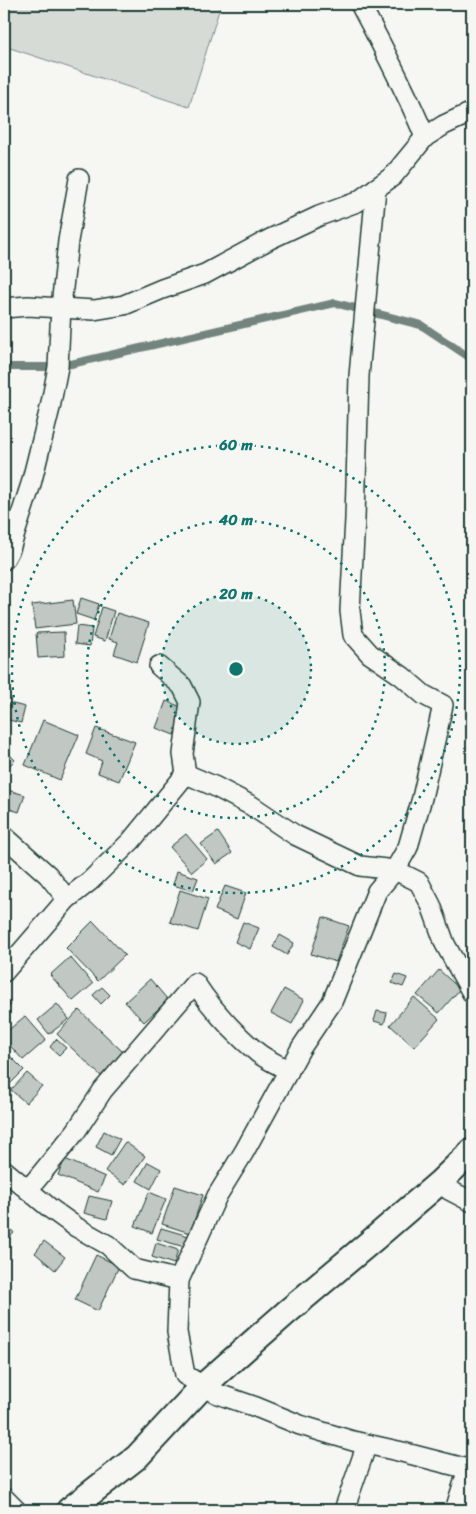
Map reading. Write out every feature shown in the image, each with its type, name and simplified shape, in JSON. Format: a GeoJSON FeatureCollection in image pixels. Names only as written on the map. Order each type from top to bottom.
{"type":"FeatureCollection","features":[{"type":"Feature","properties":{"kind":"street"},"geometry":{"type":"LineString","coordinates":[[360,4],[389,58],[425,137]]}},
{"type":"Feature","properties":{"kind":"street"},"geometry":{"type":"LineString","coordinates":[[4,308],[28,306],[94,310],[124,305],[162,289],[206,274],[270,239],[319,216],[357,202],[393,176],[425,137],[444,125],[472,112]]}},
{"type":"Feature","properties":{"kind":"street"},"geometry":{"type":"LineString","coordinates":[[4,560],[10,549],[31,484],[50,408],[58,366],[61,308],[68,241],[79,179]]}},
{"type":"Feature","properties":{"kind":"street"},"geometry":{"type":"LineString","coordinates":[[376,188],[359,376],[350,611],[353,635],[370,654],[402,676],[424,695],[443,705],[422,798],[408,847],[395,870],[377,891],[332,1002],[301,1048],[244,1152],[217,1196],[179,1280],[178,1332],[185,1375],[218,1394],[300,1425],[366,1444],[470,1469],[455,1510]]}},
{"type":"Feature","properties":{"kind":"street"},"geometry":{"type":"LineString","coordinates":[[4,972],[67,899],[90,881],[131,841],[186,774],[183,754],[190,702],[182,686],[159,666]]}},
{"type":"Feature","properties":{"kind":"street"},"geometry":{"type":"LineString","coordinates":[[186,774],[252,806],[295,835],[360,866],[395,870],[419,882],[431,905],[445,944],[472,993]]}},
{"type":"Feature","properties":{"kind":"street"},"geometry":{"type":"LineString","coordinates":[[4,836],[48,874],[67,899]]}},
{"type":"Feature","properties":{"kind":"street"},"geometry":{"type":"LineString","coordinates":[[28,1190],[76,1131],[103,1090],[195,983],[230,1026],[259,1054],[289,1071]]}},
{"type":"Feature","properties":{"kind":"street"},"geometry":{"type":"LineString","coordinates":[[69,1510],[137,1457],[203,1386],[440,1182],[472,1151]]}},
{"type":"Feature","properties":{"kind":"street"},"geometry":{"type":"LineString","coordinates":[[4,1170],[51,1210],[108,1245],[134,1269],[179,1280]]}},
{"type":"Feature","properties":{"kind":"street"},"geometry":{"type":"LineString","coordinates":[[440,1182],[449,1190],[472,1202]]}},
{"type":"Feature","properties":{"kind":"street"},"geometry":{"type":"LineString","coordinates":[[344,1510],[366,1444]]}},
{"type":"Feature","properties":{"kind":"street"},"geometry":{"type":"LineString","coordinates":[[4,1498],[16,1510]]}},
{"type":"Feature","properties":{"kind":"shaded area"},"geometry":{"type":"Polygon","coordinates":[[[4,4],[221,4],[189,107],[4,46],[4,4]]]}},
{"type":"Feature","properties":{"kind":"building"},"geometry":{"type":"Polygon","coordinates":[[[81,598],[99,604],[94,620],[76,614],[81,598]]]}},
{"type":"Feature","properties":{"kind":"building"},"geometry":{"type":"Polygon","coordinates":[[[73,600],[76,624],[35,629],[32,605],[73,600]]]}},
{"type":"Feature","properties":{"kind":"building"},"geometry":{"type":"Polygon","coordinates":[[[102,607],[114,611],[105,641],[93,637],[102,607]]]}},
{"type":"Feature","properties":{"kind":"building"},"geometry":{"type":"Polygon","coordinates":[[[117,613],[149,623],[137,662],[114,654],[118,642],[109,639],[117,613]]]}},
{"type":"Feature","properties":{"kind":"building"},"geometry":{"type":"Polygon","coordinates":[[[77,626],[92,628],[90,646],[75,644],[77,626]]]}},
{"type":"Feature","properties":{"kind":"building"},"geometry":{"type":"Polygon","coordinates":[[[64,632],[65,656],[38,658],[36,633],[64,632]]]}},
{"type":"Feature","properties":{"kind":"building"},"geometry":{"type":"Polygon","coordinates":[[[166,701],[184,708],[174,735],[156,728],[166,701]]]}},
{"type":"Feature","properties":{"kind":"building"},"geometry":{"type":"Polygon","coordinates":[[[9,703],[25,707],[21,723],[5,719],[9,703]]]}},
{"type":"Feature","properties":{"kind":"building"},"geometry":{"type":"Polygon","coordinates":[[[43,720],[79,735],[60,780],[25,765],[43,720]]]}},
{"type":"Feature","properties":{"kind":"building"},"geometry":{"type":"Polygon","coordinates":[[[96,728],[135,742],[119,781],[98,773],[102,761],[86,754],[96,728]]]}},
{"type":"Feature","properties":{"kind":"building"},"geometry":{"type":"Polygon","coordinates":[[[4,749],[15,760],[5,770],[4,769],[4,749]]]}},
{"type":"Feature","properties":{"kind":"building"},"geometry":{"type":"Polygon","coordinates":[[[4,789],[25,795],[19,812],[4,807],[4,789]]]}},
{"type":"Feature","properties":{"kind":"building"},"geometry":{"type":"Polygon","coordinates":[[[218,832],[232,853],[216,864],[201,844],[218,832]]]}},
{"type":"Feature","properties":{"kind":"building"},"geometry":{"type":"Polygon","coordinates":[[[186,834],[207,859],[192,872],[170,847],[186,834]]]}},
{"type":"Feature","properties":{"kind":"building"},"geometry":{"type":"Polygon","coordinates":[[[177,871],[198,878],[193,891],[173,885],[177,871]]]}},
{"type":"Feature","properties":{"kind":"building"},"geometry":{"type":"Polygon","coordinates":[[[225,886],[246,893],[237,919],[215,910],[225,886]]]}},
{"type":"Feature","properties":{"kind":"building"},"geometry":{"type":"Polygon","coordinates":[[[180,890],[208,899],[198,931],[170,922],[180,890]]]}},
{"type":"Feature","properties":{"kind":"building"},"geometry":{"type":"Polygon","coordinates":[[[323,917],[349,926],[336,962],[311,954],[323,917]]]}},
{"type":"Feature","properties":{"kind":"building"},"geometry":{"type":"Polygon","coordinates":[[[93,921],[125,955],[98,981],[66,948],[93,921]]]}},
{"type":"Feature","properties":{"kind":"building"},"geometry":{"type":"Polygon","coordinates":[[[243,922],[259,928],[250,949],[235,942],[243,922]]]}},
{"type":"Feature","properties":{"kind":"building"},"geometry":{"type":"Polygon","coordinates":[[[280,935],[294,943],[287,955],[273,947],[280,935]]]}},
{"type":"Feature","properties":{"kind":"building"},"geometry":{"type":"Polygon","coordinates":[[[70,957],[93,984],[73,1001],[50,975],[70,957]]]}},
{"type":"Feature","properties":{"kind":"building"},"geometry":{"type":"Polygon","coordinates":[[[439,970],[460,989],[439,1013],[417,995],[439,970]]]}},
{"type":"Feature","properties":{"kind":"building"},"geometry":{"type":"Polygon","coordinates":[[[396,974],[407,978],[403,987],[392,983],[396,974]]]}},
{"type":"Feature","properties":{"kind":"building"},"geometry":{"type":"Polygon","coordinates":[[[150,979],[168,1000],[144,1022],[125,1002],[150,979]]]}},
{"type":"Feature","properties":{"kind":"building"},"geometry":{"type":"Polygon","coordinates":[[[102,987],[110,995],[101,1004],[93,995],[102,987]]]}},
{"type":"Feature","properties":{"kind":"building"},"geometry":{"type":"Polygon","coordinates":[[[284,989],[304,1000],[292,1024],[271,1013],[284,989]]]}},
{"type":"Feature","properties":{"kind":"building"},"geometry":{"type":"Polygon","coordinates":[[[414,997],[439,1019],[414,1047],[390,1025],[414,997]]]}},
{"type":"Feature","properties":{"kind":"building"},"geometry":{"type":"Polygon","coordinates":[[[4,998],[11,1005],[4,1012],[4,998]]]}},
{"type":"Feature","properties":{"kind":"building"},"geometry":{"type":"Polygon","coordinates":[[[57,1004],[69,1019],[49,1034],[38,1020],[57,1004]]]}},
{"type":"Feature","properties":{"kind":"building"},"geometry":{"type":"Polygon","coordinates":[[[79,1010],[123,1052],[101,1076],[57,1034],[79,1010]]]}},
{"type":"Feature","properties":{"kind":"building"},"geometry":{"type":"Polygon","coordinates":[[[377,1011],[387,1013],[384,1024],[374,1021],[377,1011]]]}},
{"type":"Feature","properties":{"kind":"building"},"geometry":{"type":"Polygon","coordinates":[[[25,1016],[46,1040],[23,1060],[4,1039],[4,1034],[25,1016]]]}},
{"type":"Feature","properties":{"kind":"building"},"geometry":{"type":"Polygon","coordinates":[[[56,1039],[66,1048],[59,1055],[50,1047],[56,1039]]]}},
{"type":"Feature","properties":{"kind":"building"},"geometry":{"type":"Polygon","coordinates":[[[4,1050],[24,1070],[4,1090],[4,1050]]]}},
{"type":"Feature","properties":{"kind":"building"},"geometry":{"type":"Polygon","coordinates":[[[27,1073],[42,1086],[26,1103],[11,1090],[27,1073]]]}},
{"type":"Feature","properties":{"kind":"building"},"geometry":{"type":"Polygon","coordinates":[[[104,1131],[120,1139],[111,1155],[96,1147],[104,1131]]]}},
{"type":"Feature","properties":{"kind":"building"},"geometry":{"type":"Polygon","coordinates":[[[125,1142],[145,1156],[125,1185],[105,1171],[125,1142]]]}},
{"type":"Feature","properties":{"kind":"building"},"geometry":{"type":"Polygon","coordinates":[[[65,1159],[105,1177],[98,1192],[58,1175],[65,1159]]]}},
{"type":"Feature","properties":{"kind":"building"},"geometry":{"type":"Polygon","coordinates":[[[148,1162],[161,1169],[151,1189],[137,1181],[148,1162]]]}},
{"type":"Feature","properties":{"kind":"building"},"geometry":{"type":"Polygon","coordinates":[[[175,1186],[203,1195],[190,1233],[162,1224],[175,1186]]]}},
{"type":"Feature","properties":{"kind":"building"},"geometry":{"type":"Polygon","coordinates":[[[149,1192],[166,1199],[152,1233],[135,1226],[149,1192]]]}},
{"type":"Feature","properties":{"kind":"building"},"geometry":{"type":"Polygon","coordinates":[[[89,1196],[112,1201],[107,1219],[84,1213],[89,1196]]]}},
{"type":"Feature","properties":{"kind":"building"},"geometry":{"type":"Polygon","coordinates":[[[4,1221],[14,1233],[4,1242],[4,1221]]]}},
{"type":"Feature","properties":{"kind":"building"},"geometry":{"type":"Polygon","coordinates":[[[161,1228],[192,1237],[188,1248],[157,1239],[161,1228]]]}},
{"type":"Feature","properties":{"kind":"building"},"geometry":{"type":"Polygon","coordinates":[[[44,1241],[65,1257],[55,1270],[35,1253],[44,1241]]]}},
{"type":"Feature","properties":{"kind":"building"},"geometry":{"type":"Polygon","coordinates":[[[156,1243],[178,1250],[174,1264],[152,1257],[156,1243]]]}},
{"type":"Feature","properties":{"kind":"building"},"geometry":{"type":"Polygon","coordinates":[[[96,1255],[119,1266],[98,1311],[75,1300],[96,1255]]]}},
{"type":"Feature","properties":{"kind":"waterway"},"geometry":{"type":"LineString","coordinates":[[4,367],[58,367],[335,303],[421,325],[472,359]]}}]}
